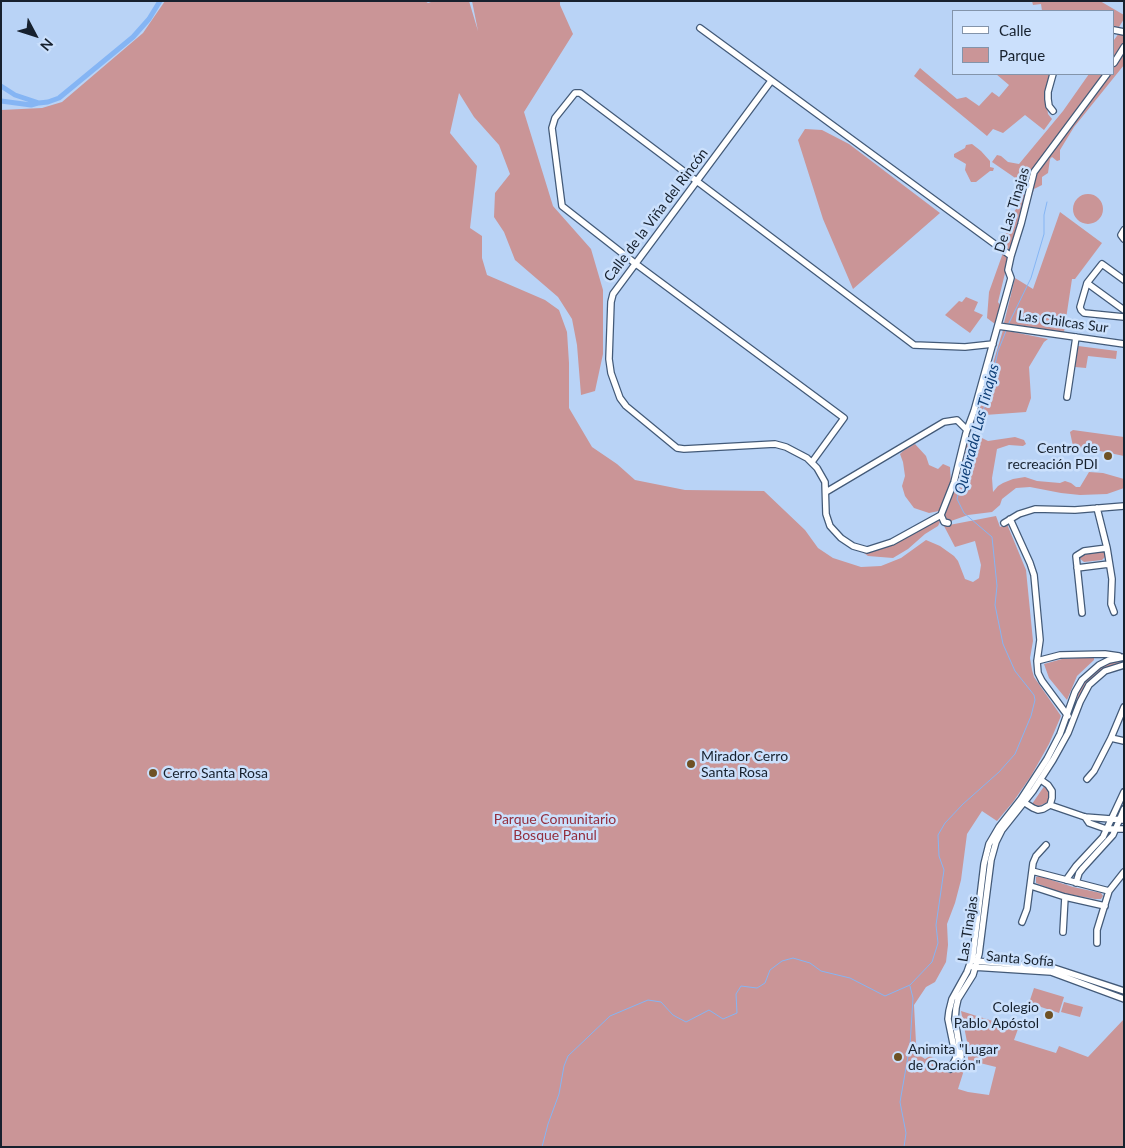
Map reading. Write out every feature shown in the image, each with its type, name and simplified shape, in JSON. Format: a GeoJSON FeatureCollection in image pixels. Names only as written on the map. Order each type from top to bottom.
{"type":"FeatureCollection","features":[{"type":"Feature","properties":{"kind":"street"},"geometry":{"type":"LineString","coordinates":[[700,28],[1011,256]]}},
{"type":"Feature","properties":{"kind":"street"},"geometry":{"type":"LineString","coordinates":[[1115,62],[1124,48]]}},
{"type":"Feature","properties":{"kind":"street"},"geometry":{"type":"LineString","coordinates":[[1053,75],[1048,99],[1049,106],[1053,111]]}},
{"type":"Feature","properties":{"kind":"street","name":"De Las Tinajas"},"geometry":{"type":"LineString","coordinates":[[941,514],[954,482],[967,430],[998,326],[1011,278],[1008,270],[1011,256],[1036,169],[1106,75]]}},
{"type":"Feature","properties":{"kind":"street","name":"Calle de la Viña del Rincón"},"geometry":{"type":"LineString","coordinates":[[771,81],[614,292],[611,302],[609,362],[619,396],[623,404],[676,448],[774,444],[786,447],[812,462],[824,479],[826,514],[832,529],[847,543],[867,550],[892,542],[941,514]]}},
{"type":"Feature","properties":{"kind":"street"},"geometry":{"type":"LineString","coordinates":[[812,462],[844,418],[636,264],[562,206],[552,131],[553,123],[573,94],[580,93],[914,345],[965,347],[993,344]]}},
{"type":"Feature","properties":{"kind":"street"},"geometry":{"type":"LineString","coordinates":[[1124,280],[1102,264],[1087,283],[1080,307],[1082,311],[1124,317]]}},
{"type":"Feature","properties":{"kind":"street"},"geometry":{"type":"LineString","coordinates":[[1087,283],[1124,310]]}},
{"type":"Feature","properties":{"kind":"street","name":"Las Chilcas Sur"},"geometry":{"type":"LineString","coordinates":[[998,326],[1124,344]]}},
{"type":"Feature","properties":{"kind":"street"},"geometry":{"type":"LineString","coordinates":[[1067,397],[1076,337]]}},
{"type":"Feature","properties":{"kind":"street"},"geometry":{"type":"LineString","coordinates":[[826,492],[944,422],[957,420],[967,430]]}},
{"type":"Feature","properties":{"kind":"street"},"geometry":{"type":"LineString","coordinates":[[1004,523],[1035,509],[1075,510],[1124,506]]}},
{"type":"Feature","properties":{"kind":"street"},"geometry":{"type":"LineString","coordinates":[[1097,508],[1107,548],[1112,579],[1111,604],[1114,612]]}},
{"type":"Feature","properties":{"kind":"street"},"geometry":{"type":"LineString","coordinates":[[941,514],[944,522],[948,523]]}},
{"type":"Feature","properties":{"kind":"street"},"geometry":{"type":"LineString","coordinates":[[1010,519],[1034,575],[1040,640],[1037,669],[1041,678],[1070,718]]}},
{"type":"Feature","properties":{"kind":"street"},"geometry":{"type":"LineString","coordinates":[[1082,613],[1076,556],[1079,553],[1107,548]]}},
{"type":"Feature","properties":{"kind":"street"},"geometry":{"type":"LineString","coordinates":[[1077,568],[1109,564]]}},
{"type":"Feature","properties":{"kind":"street"},"geometry":{"type":"LineString","coordinates":[[1089,654],[1096,658],[1099,665]]}},
{"type":"Feature","properties":{"kind":"street"},"geometry":{"type":"LineString","coordinates":[[1037,661],[1060,655],[1105,654],[1123,657]]}},
{"type":"Feature","properties":{"kind":"street"},"geometry":{"type":"LineString","coordinates":[[1070,718],[1075,692],[1086,675],[1099,665],[1123,657]]}},
{"type":"Feature","properties":{"kind":"street"},"geometry":{"type":"LineString","coordinates":[[1070,718],[1092,681],[1105,671],[1124,665]]}},
{"type":"Feature","properties":{"kind":"street"},"geometry":{"type":"LineString","coordinates":[[1087,779],[1094,771],[1120,723],[1124,707]]}},
{"type":"Feature","properties":{"kind":"street","name":"Las Tinajas"},"geometry":{"type":"LineString","coordinates":[[950,1069],[956,1058],[948,1011],[952,999],[973,964],[993,848],[1002,830],[1025,803],[1041,780],[1064,740],[1070,718]]}},
{"type":"Feature","properties":{"kind":"street","name":"Las Tinajas"},"geometry":{"type":"LineString","coordinates":[[973,964],[989,844],[1040,770],[1070,718]]}},
{"type":"Feature","properties":{"kind":"street"},"geometry":{"type":"LineString","coordinates":[[1111,738],[1124,741]]}},
{"type":"Feature","properties":{"kind":"street"},"geometry":{"type":"LineString","coordinates":[[1025,803],[1038,810],[1050,805],[1053,794],[1051,789],[1041,780]]}},
{"type":"Feature","properties":{"kind":"street"},"geometry":{"type":"LineString","coordinates":[[1066,880],[1076,866],[1103,837],[1124,792]]}},
{"type":"Feature","properties":{"kind":"street"},"geometry":{"type":"LineString","coordinates":[[1050,805],[1085,817],[1121,820]]}},
{"type":"Feature","properties":{"kind":"street"},"geometry":{"type":"LineString","coordinates":[[1076,883],[1079,873],[1113,835],[1121,820],[1124,809]]}},
{"type":"Feature","properties":{"kind":"street"},"geometry":{"type":"LineString","coordinates":[[1085,817],[1089,823],[1106,828],[1124,829]]}},
{"type":"Feature","properties":{"kind":"street"},"geometry":{"type":"LineString","coordinates":[[1022,922],[1027,909],[1036,856],[1046,845]]}},
{"type":"Feature","properties":{"kind":"street"},"geometry":{"type":"LineString","coordinates":[[1032,871],[1109,891]]}},
{"type":"Feature","properties":{"kind":"street"},"geometry":{"type":"LineString","coordinates":[[1097,943],[1097,930],[1109,891],[1124,872]]}},
{"type":"Feature","properties":{"kind":"street"},"geometry":{"type":"LineString","coordinates":[[1030,886],[1105,906]]}},
{"type":"Feature","properties":{"kind":"street"},"geometry":{"type":"LineString","coordinates":[[1063,932],[1066,897]]}},
{"type":"Feature","properties":{"kind":"street","name":"Santa Sofía"},"geometry":{"type":"LineString","coordinates":[[973,964],[1051,967],[1124,991]]}},
{"type":"Feature","properties":{"kind":"street","name":"Santa Sofía"},"geometry":{"type":"LineString","coordinates":[[973,964],[1046,971],[1124,999]]}},
{"type":"Feature","properties":{"kind":"green space","name":"Parque Comunitario Bosque Panul"},"geometry":{"type":"Polygon","coordinates":[[[165,1],[425,1],[428,3],[434,1],[469,1],[478,31],[472,1],[560,1],[573,34],[524,112],[553,206],[591,249],[603,290],[603,354],[595,391],[581,395],[577,345],[572,319],[558,297],[515,260],[504,232],[494,217],[495,193],[510,174],[499,145],[474,117],[459,93],[450,133],[477,166],[470,228],[482,236],[482,258],[487,275],[545,300],[559,310],[567,332],[569,408],[592,447],[617,464],[635,480],[685,490],[764,491],[805,530],[818,548],[833,558],[861,567],[881,566],[901,558],[926,540],[940,546],[954,556],[965,579],[973,582],[979,578],[981,565],[975,541],[955,547],[944,526],[996,516],[1000,527],[1007,524],[1026,570],[1033,641],[1030,658],[1032,670],[1034,677],[1061,716],[1049,744],[1031,776],[1013,802],[997,821],[982,811],[967,834],[961,880],[947,924],[948,945],[946,962],[935,982],[926,987],[914,1005],[916,1043],[919,1055],[925,1059],[930,1056],[954,1072],[964,1070],[958,1089],[989,1095],[996,1067],[968,1060],[968,1047],[961,1011],[1018,1029],[1014,1040],[1056,1053],[1059,1046],[1088,1057],[1124,1019],[1124,1147],[1,1147],[1,110],[42,108],[62,102],[143,33],[165,1]]]}},
{"type":"Feature","properties":{"kind":"green space"},"geometry":{"type":"Polygon","coordinates":[[[1032,1],[1100,1],[1124,15],[1124,19],[1119,27],[1115,26],[1115,10],[1042,10],[1041,4],[1033,5],[1032,1]]]}},
{"type":"Feature","properties":{"kind":"green space"},"geometry":{"type":"Polygon","coordinates":[[[1124,26],[1124,65],[1074,127],[1060,150],[1060,160],[1057,161],[1052,157],[1050,159],[1048,173],[1042,177],[1042,185],[1034,189],[1012,260],[1007,265],[998,302],[1003,310],[1001,320],[995,324],[987,318],[989,292],[1004,250],[1003,242],[1010,218],[1023,195],[1030,192],[1032,177],[1024,184],[992,162],[997,155],[1008,162],[1019,164],[1063,111],[1088,75],[1115,75],[1115,39],[1124,26]]]}},
{"type":"Feature","properties":{"kind":"green space"},"geometry":{"type":"Polygon","coordinates":[[[920,68],[957,99],[966,97],[979,106],[992,92],[999,97],[1009,85],[997,75],[1050,75],[1045,93],[1048,114],[1052,119],[1044,130],[1025,115],[1003,133],[993,129],[987,136],[914,76],[920,68]]]}},
{"type":"Feature","properties":{"kind":"green space"},"geometry":{"type":"Polygon","coordinates":[[[805,129],[822,130],[849,144],[940,213],[853,289],[823,219],[798,140],[805,129]]]}},
{"type":"Feature","properties":{"kind":"green space"},"geometry":{"type":"Polygon","coordinates":[[[972,144],[990,161],[990,167],[994,168],[993,171],[990,171],[976,182],[971,182],[965,170],[966,164],[954,157],[954,154],[965,148],[966,145],[972,144]]]}},
{"type":"Feature","properties":{"kind":"green space"},"geometry":{"type":"Polygon","coordinates":[[[1088,194],[1099,198],[1103,209],[1099,220],[1088,224],[1077,220],[1073,209],[1077,198],[1088,194]]]}},
{"type":"Feature","properties":{"kind":"green space"},"geometry":{"type":"Polygon","coordinates":[[[1060,212],[1102,243],[1075,279],[1072,279],[1064,332],[1004,323],[1015,278],[1033,289],[1060,212]]]}},
{"type":"Feature","properties":{"kind":"green space"},"geometry":{"type":"Polygon","coordinates":[[[966,297],[978,302],[974,311],[983,315],[970,333],[945,315],[959,301],[962,302],[966,297]]]}},
{"type":"Feature","properties":{"kind":"green space"},"geometry":{"type":"Polygon","coordinates":[[[1003,330],[1048,339],[1044,342],[1029,367],[1031,398],[1026,412],[977,417],[1003,330]]]}},
{"type":"Feature","properties":{"kind":"green space"},"geometry":{"type":"Polygon","coordinates":[[[1078,346],[1117,351],[1116,359],[1088,356],[1086,368],[1075,367],[1078,346]]]}},
{"type":"Feature","properties":{"kind":"green space"},"geometry":{"type":"Polygon","coordinates":[[[1073,430],[1124,437],[1124,456],[1100,451],[1074,451],[1070,432],[1073,430]]]}},
{"type":"Feature","properties":{"kind":"green space"},"geometry":{"type":"Polygon","coordinates":[[[980,437],[988,441],[1015,437],[1024,440],[1026,444],[1023,446],[1009,445],[997,449],[992,478],[993,492],[1003,483],[1025,477],[1037,481],[1060,483],[1065,481],[1080,487],[1089,472],[1103,473],[1124,479],[1124,488],[1107,494],[1080,495],[1030,487],[1016,488],[1002,499],[1000,505],[992,512],[968,515],[951,521],[945,520],[942,515],[967,443],[973,438],[980,437]]]}},
{"type":"Feature","properties":{"kind":"green space"},"geometry":{"type":"Polygon","coordinates":[[[915,444],[926,456],[929,465],[938,469],[943,464],[950,467],[951,483],[939,511],[929,513],[914,508],[905,496],[902,486],[905,476],[900,454],[915,444]]]}},
{"type":"Feature","properties":{"kind":"green space"},"geometry":{"type":"Polygon","coordinates":[[[934,516],[940,522],[938,526],[893,558],[868,556],[864,553],[863,550],[896,541],[934,516]]]}},
{"type":"Feature","properties":{"kind":"green space"},"geometry":{"type":"Polygon","coordinates":[[[1103,551],[1106,556],[1102,560],[1084,562],[1079,558],[1081,555],[1103,551]]]}},
{"type":"Feature","properties":{"kind":"green space"},"geometry":{"type":"Polygon","coordinates":[[[1094,657],[1094,660],[1077,676],[1067,700],[1049,678],[1044,664],[1062,659],[1094,657]]]}},
{"type":"Feature","properties":{"kind":"green space"},"geometry":{"type":"Polygon","coordinates":[[[1124,659],[1124,663],[1106,668],[1093,677],[1084,688],[1074,712],[1079,691],[1090,675],[1105,664],[1124,659]]]}},
{"type":"Feature","properties":{"kind":"green space"},"geometry":{"type":"Polygon","coordinates":[[[1045,785],[1051,793],[1048,802],[1039,806],[1032,804],[1045,785]]]}},
{"type":"Feature","properties":{"kind":"green space"},"geometry":{"type":"Polygon","coordinates":[[[1039,876],[1073,887],[1101,893],[1103,896],[1101,899],[1095,899],[1062,893],[1036,883],[1036,877],[1039,876]]]}},
{"type":"Feature","properties":{"kind":"green space"},"geometry":{"type":"Polygon","coordinates":[[[1034,988],[1064,997],[1059,1013],[1029,1003],[1034,988]]]}},
{"type":"Feature","properties":{"kind":"green space"},"geometry":{"type":"Polygon","coordinates":[[[1064,1002],[1083,1007],[1080,1017],[1061,1012],[1064,1002]]]}},
{"type":"Feature","properties":{"kind":"waterway"},"geometry":{"type":"LineString","coordinates":[[1,86],[15,95],[39,103],[59,98],[133,37],[149,19],[160,1]]}},
{"type":"Feature","properties":{"kind":"waterway"},"geometry":{"type":"LineString","coordinates":[[1,101],[31,105],[38,103]]}},
{"type":"Feature","properties":{"kind":"waterway","name":"Quebrada Las Tinajas"},"geometry":{"type":"LineString","coordinates":[[1008,325],[1031,278],[1044,234],[1044,215],[1047,202]]}},
{"type":"Feature","properties":{"kind":"waterway","name":"Quebrada Las Tinajas"},"geometry":{"type":"LineString","coordinates":[[542,1147],[559,1094],[564,1066],[568,1056],[610,1016],[648,1000],[661,1002],[673,1015],[686,1022],[709,1010],[723,1019],[737,1013],[736,994],[741,986],[757,988],[765,983],[770,970],[782,961],[793,958],[810,963],[821,971],[850,978],[885,996],[910,985],[932,962],[938,943],[936,925],[944,870],[939,856],[938,835],[945,823],[963,804],[999,772],[1015,754],[1031,716],[1035,700],[1034,695],[1015,671],[1003,644],[995,605],[997,586],[992,537],[964,513],[957,499],[971,443],[988,397],[998,351],[1006,331]]}},
{"type":"Feature","properties":{"kind":"waterway"},"geometry":{"type":"LineString","coordinates":[[904,1147],[906,1133],[900,1102],[910,1045],[913,998],[910,986]]}},
{"type":"Feature","properties":{"kind":"place","name":"Centro de recreación PDI"},"geometry":{"type":"Point","coordinates":[1108,456]}},
{"type":"Feature","properties":{"kind":"place","name":"Mirador Cerro Santa Rosa"},"geometry":{"type":"Point","coordinates":[691,764]}},
{"type":"Feature","properties":{"kind":"place","name":"Cerro Santa Rosa"},"geometry":{"type":"Point","coordinates":[153,773]}},
{"type":"Feature","properties":{"kind":"place","name":"Colegio Pablo Apóstol"},"geometry":{"type":"Point","coordinates":[1049,1015]}},
{"type":"Feature","properties":{"kind":"place","name":"Animita \"Lugar de Oración\""},"geometry":{"type":"Point","coordinates":[898,1057]}}]}
